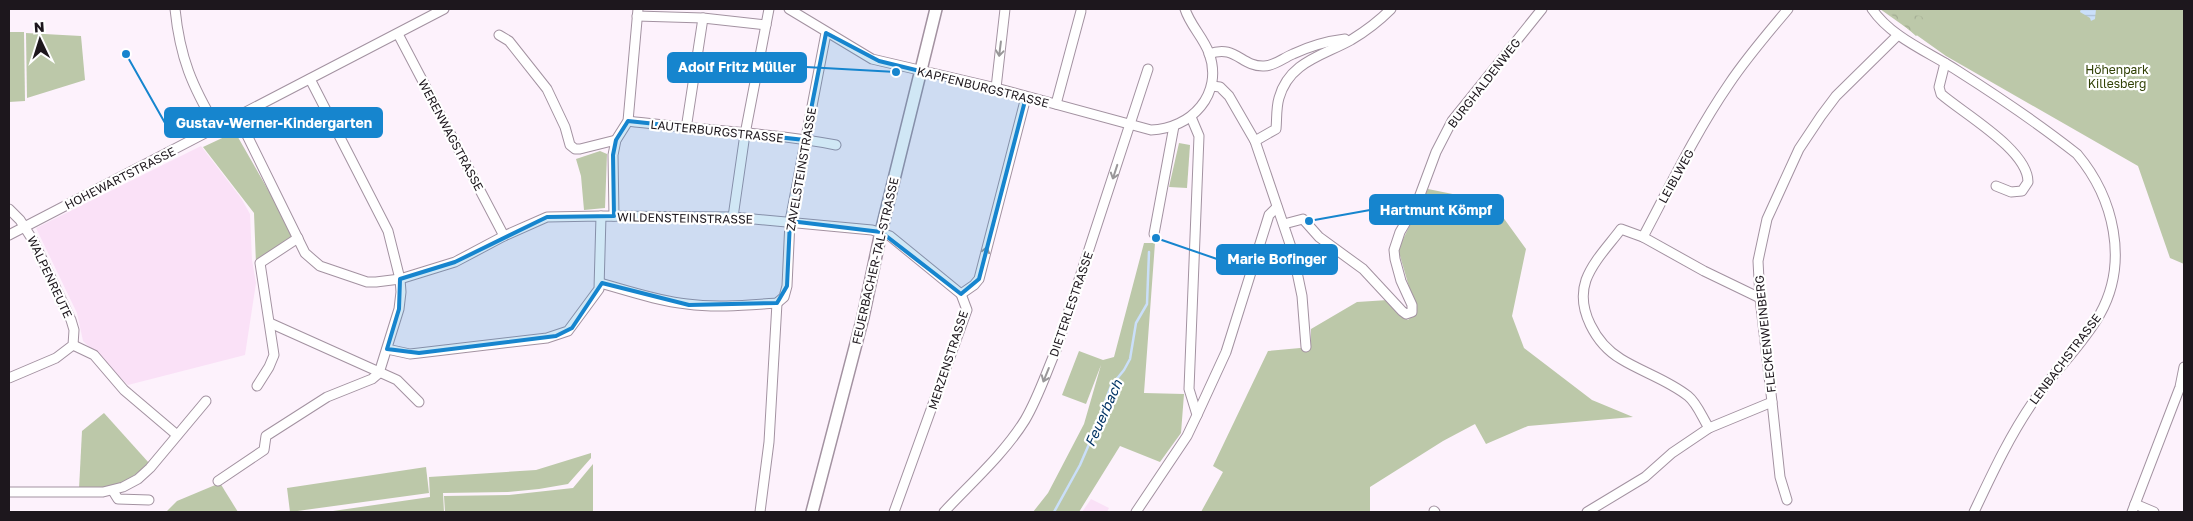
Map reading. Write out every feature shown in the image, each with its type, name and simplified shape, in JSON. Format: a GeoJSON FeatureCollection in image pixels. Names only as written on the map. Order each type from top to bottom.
{"type":"FeatureCollection","features":[{"type":"Feature","properties":{"kind":"main road","name":"FEUERBACHER-TAL-STRASSE"},"geometry":{"type":"LineString","coordinates":[[816,511],[865,310],[881,232],[936,9]]}},
{"type":"Feature","properties":{"kind":"street"},"geometry":{"type":"LineString","coordinates":[[175,9],[182,55],[189,76],[217,128]]}},
{"type":"Feature","properties":{"kind":"street","name":"HOHEWARTSTRASSE"},"geometry":{"type":"LineString","coordinates":[[9,236],[444,9]]}},
{"type":"Feature","properties":{"kind":"street"},"geometry":{"type":"LineString","coordinates":[[733,217],[745,134],[769,9]]}},
{"type":"Feature","properties":{"kind":"street","name":"KAPFENBURGSTRASSE"},"geometry":{"type":"LineString","coordinates":[[789,9],[872,59],[996,88],[1151,130],[1174,126],[1191,117]]}},
{"type":"Feature","properties":{"kind":"street"},"geometry":{"type":"LineString","coordinates":[[996,88],[1005,9]]}},
{"type":"Feature","properties":{"kind":"street"},"geometry":{"type":"LineString","coordinates":[[1185,9],[1209,54],[1212,65],[1212,86],[1205,102],[1191,117],[1199,136],[1189,389],[1197,416]]}},
{"type":"Feature","properties":{"kind":"street"},"geometry":{"type":"LineString","coordinates":[[1255,141],[1276,129],[1279,99],[1293,72],[1307,61],[1353,39],[1391,9]]}},
{"type":"Feature","properties":{"kind":"street","name":"BURGHALDENWEG"},"geometry":{"type":"LineString","coordinates":[[1284,224],[1303,219],[1319,236],[1363,269],[1406,314],[1412,312],[1414,309],[1401,281],[1394,250],[1400,232],[1417,203],[1436,152],[1452,121],[1542,9]]}},
{"type":"Feature","properties":{"kind":"street","name":"LEIBLWEG"},"geometry":{"type":"LineString","coordinates":[[1643,237],[1675,176],[1729,84],[1752,52],[1788,9]]}},
{"type":"Feature","properties":{"kind":"street","name":"LENBACHSTRASSE"},"geometry":{"type":"LineString","coordinates":[[1872,9],[1898,35],[1945,63],[2022,114],[2077,154],[2086,164],[2106,200],[2114,228],[2115,254],[2111,290],[2100,314],[2080,344],[2029,408],[2008,441],[1974,512]]}},
{"type":"Feature","properties":{"kind":"street"},"geometry":{"type":"LineString","coordinates":[[1056,104],[1081,11]]}},
{"type":"Feature","properties":{"kind":"street"},"geometry":{"type":"LineString","coordinates":[[614,216],[614,155],[616,140],[628,121],[638,12],[766,25]]}},
{"type":"Feature","properties":{"kind":"street"},"geometry":{"type":"LineString","coordinates":[[686,129],[704,18]]}},
{"type":"Feature","properties":{"kind":"street","name":"ZAVELSTEINSTRASSE"},"geometry":{"type":"LineString","coordinates":[[760,512],[769,442],[777,304],[784,297],[787,286],[790,221],[826,33]]}},
{"type":"Feature","properties":{"kind":"street","name":"WERENWAGSTRASSE"},"geometry":{"type":"LineString","coordinates":[[398,34],[504,236]]}},
{"type":"Feature","properties":{"kind":"street"},"geometry":{"type":"LineString","coordinates":[[498,35],[509,41],[547,89],[565,127],[570,146],[580,149],[616,140]]}},
{"type":"Feature","properties":{"kind":"street","name":"FLECKENWEINBERG"},"geometry":{"type":"LineString","coordinates":[[1587,512],[1645,477],[1672,453],[1709,428],[1772,402],[1760,298],[1758,260],[1767,219],[1798,149],[1836,96],[1898,35]]}},
{"type":"Feature","properties":{"kind":"street"},"geometry":{"type":"LineString","coordinates":[[1209,54],[1223,50],[1229,51],[1253,64],[1265,66],[1277,63],[1299,51],[1341,40],[1353,39]]}},
{"type":"Feature","properties":{"kind":"street"},"geometry":{"type":"LineString","coordinates":[[1945,63],[1940,87],[1941,94],[2014,153],[2026,171],[2028,182],[2022,191],[2010,192],[1996,186]]}},
{"type":"Feature","properties":{"kind":"street","name":"DIETERLESTRASSE"},"geometry":{"type":"LineString","coordinates":[[944,512],[1013,437],[1025,420],[1038,394],[1056,350],[1148,69]]}},
{"type":"Feature","properties":{"kind":"street"},"geometry":{"type":"LineString","coordinates":[[218,481],[264,450],[266,436],[327,397],[372,379],[379,373],[398,308],[401,292],[400,279],[388,232],[310,80]]}},
{"type":"Feature","properties":{"kind":"street"},"geometry":{"type":"LineString","coordinates":[[1212,86],[1220,87],[1229,96],[1255,141],[1284,224],[1298,274],[1306,348]]}},
{"type":"Feature","properties":{"kind":"street","name":"MERZENSTRASSE"},"geometry":{"type":"LineString","coordinates":[[894,512],[966,315],[966,306],[961,294],[974,286],[978,279],[1026,97]]}},
{"type":"Feature","properties":{"kind":"street","name":"WILDENSTEINSTRASSE"},"geometry":{"type":"LineString","coordinates":[[238,117],[305,253],[320,266],[366,282],[400,279],[456,262],[504,236],[547,217],[733,217],[790,221],[881,232],[890,236],[909,250],[961,294]]}},
{"type":"Feature","properties":{"kind":"street","name":"LAUTERBURGSTRASSE"},"geometry":{"type":"LineString","coordinates":[[628,121],[836,145]]}},
{"type":"Feature","properties":{"kind":"street"},"geometry":{"type":"LineString","coordinates":[[1154,234],[1174,126]]}},
{"type":"Feature","properties":{"kind":"street"},"geometry":{"type":"LineString","coordinates":[[1129,512],[1138,509],[1187,436],[1197,416],[1226,352],[1269,214],[1277,207]]}},
{"type":"Feature","properties":{"kind":"street","name":"WALPENREUTE"},"geometry":{"type":"LineString","coordinates":[[9,209],[25,227],[68,314],[74,330],[73,345]]}},
{"type":"Feature","properties":{"kind":"street"},"geometry":{"type":"LineString","coordinates":[[387,349],[410,354],[420,353],[556,336],[572,328],[597,294],[600,282],[601,216]]}},
{"type":"Feature","properties":{"kind":"street"},"geometry":{"type":"LineString","coordinates":[[1709,428],[1690,397],[1619,358],[1603,344],[1590,328],[1586,309],[1586,280],[1592,268],[1621,229],[1643,237],[1704,271],[1760,298]]}},
{"type":"Feature","properties":{"kind":"street"},"geometry":{"type":"LineString","coordinates":[[257,386],[269,367],[274,354],[260,263],[298,238]]}},
{"type":"Feature","properties":{"kind":"street"},"geometry":{"type":"LineString","coordinates":[[600,282],[664,301],[689,305],[777,304]]}},
{"type":"Feature","properties":{"kind":"street"},"geometry":{"type":"LineString","coordinates":[[270,324],[397,380],[419,402]]}},
{"type":"Feature","properties":{"kind":"street"},"geometry":{"type":"LineString","coordinates":[[9,378],[56,358],[73,345],[94,355],[124,390],[177,435]]}},
{"type":"Feature","properties":{"kind":"street"},"geometry":{"type":"LineString","coordinates":[[2154,512],[2134,508],[2180,387],[2184,367]]}},
{"type":"Feature","properties":{"kind":"street"},"geometry":{"type":"LineString","coordinates":[[9,492],[113,491],[138,479],[206,401]]}},
{"type":"Feature","properties":{"kind":"street"},"geometry":{"type":"LineString","coordinates":[[1772,402],[1780,477],[1787,500]]}},
{"type":"Feature","properties":{"kind":"street"},"geometry":{"type":"LineString","coordinates":[[113,491],[118,499],[149,500]]}},
{"type":"Feature","properties":{"kind":"highlighted area"},"geometry":{"type":"Polygon","coordinates":[[[826,33],[879,61],[1026,97],[979,279],[961,294],[881,232],[790,221],[787,286],[777,303],[689,305],[602,283],[572,328],[556,336],[419,353],[387,349],[399,309],[400,279],[455,262],[547,217],[614,216],[613,155],[616,140],[628,121],[805,140],[826,33]]]}},
{"type":"Feature","properties":{"kind":"shaded area"},"geometry":{"type":"Polygon","coordinates":[[[201,146],[241,198],[250,214],[252,260],[256,283],[245,355],[128,385],[83,341],[77,313],[36,228],[201,146]]]}},
{"type":"Feature","properties":{"kind":"shaded area"},"geometry":{"type":"Polygon","coordinates":[[[1091,499],[1109,508],[1107,512],[1082,512],[1091,499]]]}},
{"type":"Feature","properties":{"kind":"green space","name":"Höhenpark Killesberg"},"geometry":{"type":"Polygon","coordinates":[[[1880,9],[2184,9],[2184,264],[2170,258],[2138,166],[1946,56],[1880,9]]]}},
{"type":"Feature","properties":{"kind":"green space"},"geometry":{"type":"Polygon","coordinates":[[[1885,9],[1895,9],[1896,13],[1921,16],[1926,21],[1921,32],[1916,36],[1885,9]]]}},
{"type":"Feature","properties":{"kind":"green space"},"geometry":{"type":"Polygon","coordinates":[[[9,32],[24,32],[25,101],[9,102],[9,32]]]}},
{"type":"Feature","properties":{"kind":"green space"},"geometry":{"type":"Polygon","coordinates":[[[26,33],[81,36],[85,80],[27,98],[26,33]]]}},
{"type":"Feature","properties":{"kind":"green space"},"geometry":{"type":"Polygon","coordinates":[[[235,132],[295,237],[256,264],[254,213],[203,147],[235,132]]]}},
{"type":"Feature","properties":{"kind":"green space"},"geometry":{"type":"Polygon","coordinates":[[[1179,143],[1190,145],[1187,188],[1169,187],[1179,143]]]}},
{"type":"Feature","properties":{"kind":"green space"},"geometry":{"type":"Polygon","coordinates":[[[600,151],[607,154],[605,208],[584,210],[581,176],[576,159],[600,151]]]}},
{"type":"Feature","properties":{"kind":"green space"},"geometry":{"type":"Polygon","coordinates":[[[1428,189],[1492,202],[1526,249],[1512,316],[1524,348],[1592,400],[1633,417],[1528,426],[1486,444],[1475,424],[1443,441],[1370,487],[1370,512],[1201,512],[1223,472],[1213,466],[1268,351],[1311,347],[1311,329],[1357,302],[1388,300],[1408,320],[1416,311],[1398,249],[1428,189]]]}},
{"type":"Feature","properties":{"kind":"green space"},"geometry":{"type":"Polygon","coordinates":[[[1144,243],[1155,243],[1144,393],[1184,394],[1181,433],[1160,462],[1120,446],[1079,512],[1033,512],[1048,493],[1084,424],[1101,365],[1086,404],[1062,395],[1079,351],[1103,360],[1114,357],[1144,243]]]}},
{"type":"Feature","properties":{"kind":"green space"},"geometry":{"type":"Polygon","coordinates":[[[104,413],[149,463],[132,477],[117,484],[101,488],[79,489],[82,431],[104,413]]]}},
{"type":"Feature","properties":{"kind":"green space"},"geometry":{"type":"Polygon","coordinates":[[[591,453],[591,458],[568,484],[508,492],[443,493],[444,512],[326,512],[430,497],[429,477],[536,470],[591,453]]]}},
{"type":"Feature","properties":{"kind":"green space"},"geometry":{"type":"Polygon","coordinates":[[[593,464],[593,512],[445,512],[444,496],[509,495],[573,488],[593,464]]]}},
{"type":"Feature","properties":{"kind":"green space"},"geometry":{"type":"Polygon","coordinates":[[[426,467],[429,493],[290,512],[287,488],[426,467]]]}},
{"type":"Feature","properties":{"kind":"green space"},"geometry":{"type":"Polygon","coordinates":[[[220,483],[238,512],[166,512],[177,501],[220,483]]]}},
{"type":"Feature","properties":{"kind":"water"},"geometry":{"type":"Polygon","coordinates":[[[2081,9],[2096,9],[2095,19],[2091,21],[2090,18],[2080,12],[2081,9]]]}},
{"type":"Feature","properties":{"kind":"waterway","name":"Feuerbach"},"geometry":{"type":"LineString","coordinates":[[1054,512],[1101,423],[1105,402],[1111,386],[1130,359],[1136,323],[1147,304],[1149,252]]}},
{"type":"Feature","properties":{"kind":"place","name":"Gustav-Werner-Kindergarten"},"geometry":{"type":"Point","coordinates":[126,54]}},
{"type":"Feature","properties":{"kind":"place","name":"Adolf Fritz Müller"},"geometry":{"type":"Point","coordinates":[896,72]}},
{"type":"Feature","properties":{"kind":"place","name":"Hartmunt Kömpf"},"geometry":{"type":"Point","coordinates":[1309,221]}},
{"type":"Feature","properties":{"kind":"place","name":"Marie Bofinger"},"geometry":{"type":"Point","coordinates":[1156,238]}}]}
